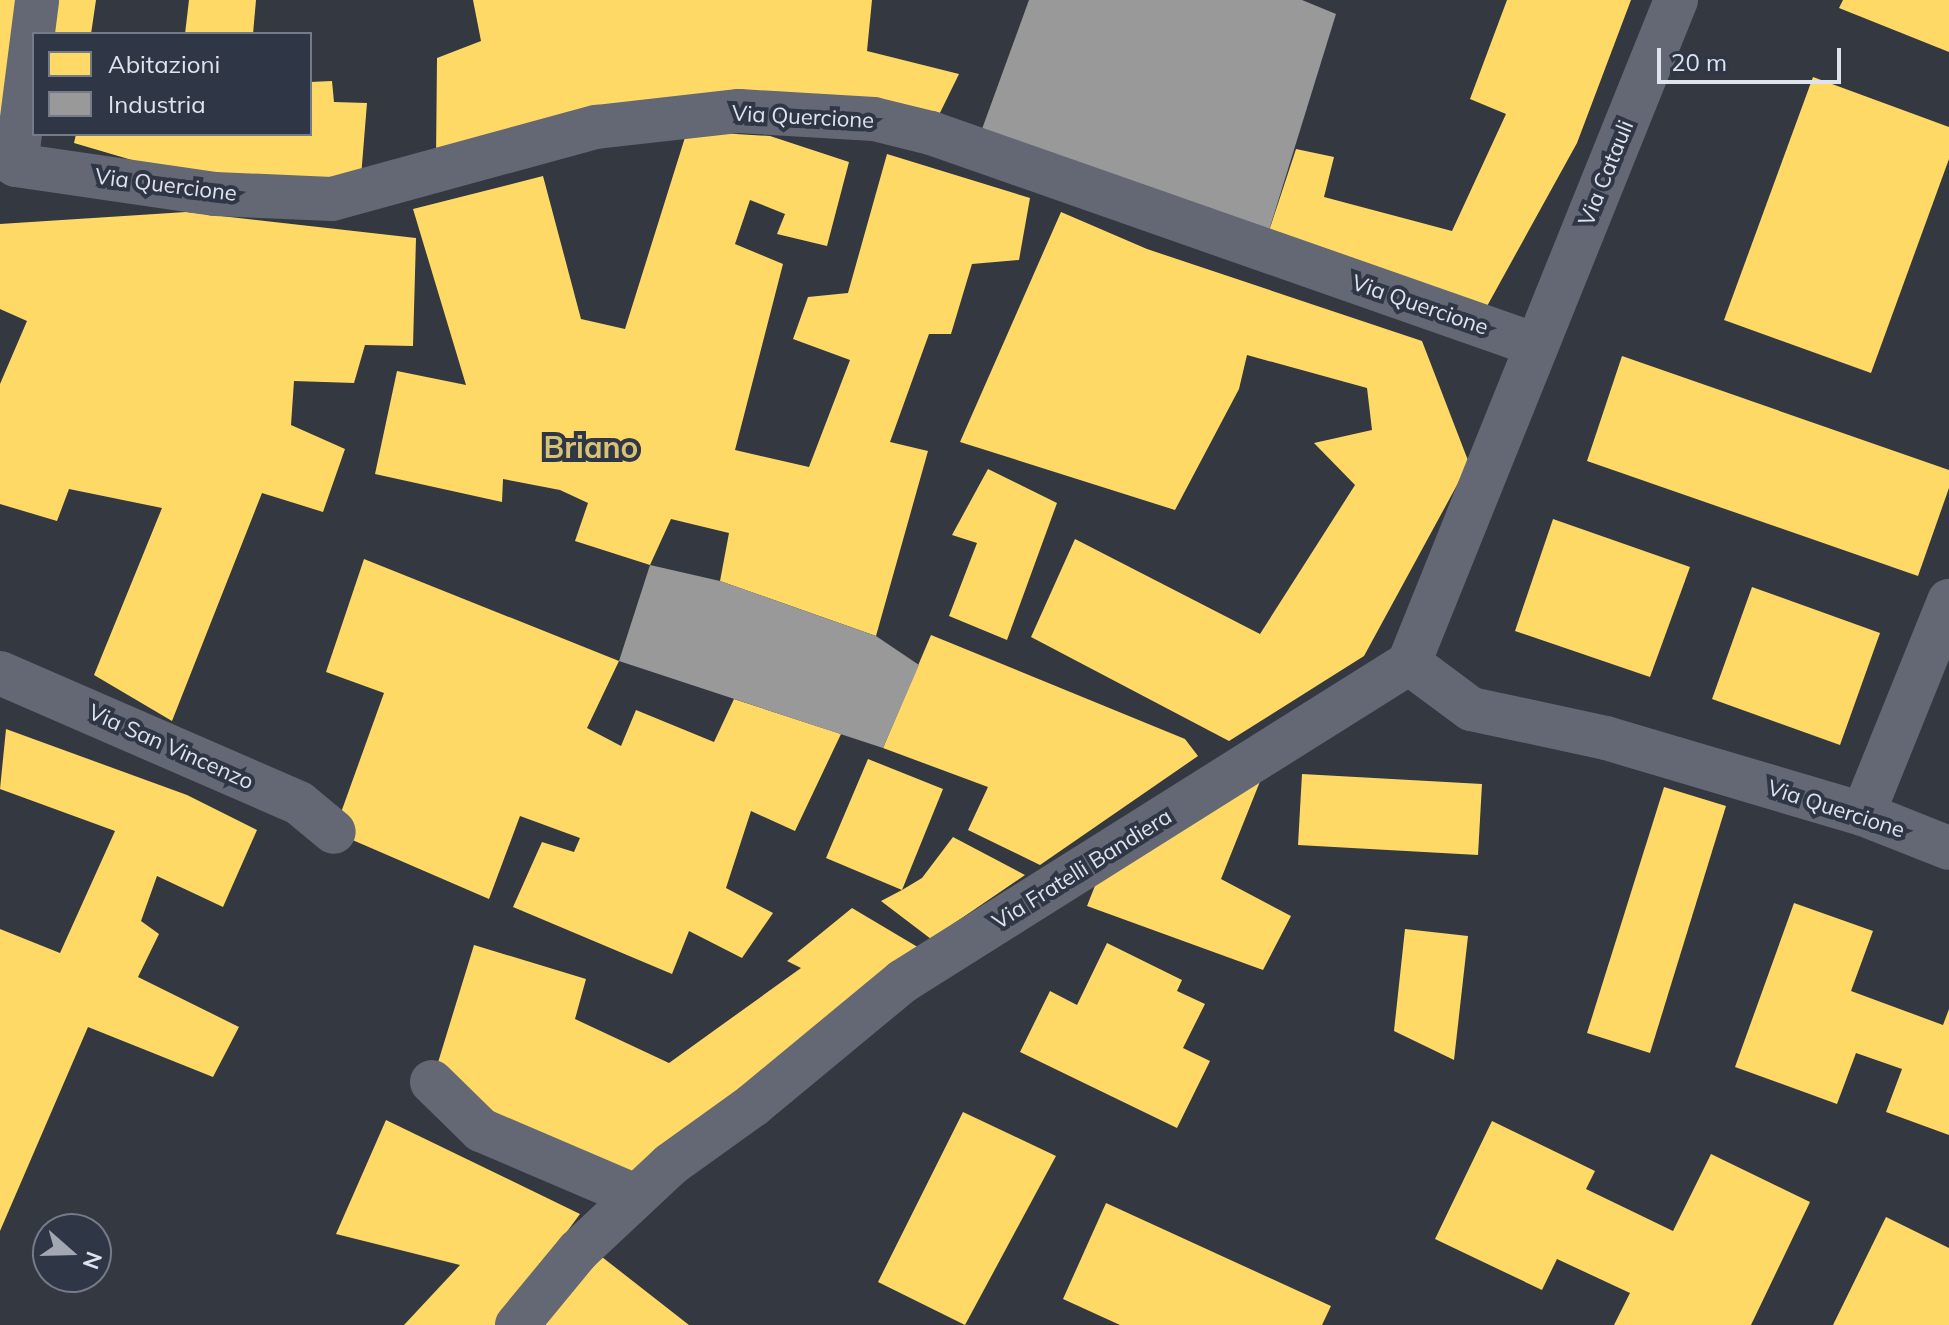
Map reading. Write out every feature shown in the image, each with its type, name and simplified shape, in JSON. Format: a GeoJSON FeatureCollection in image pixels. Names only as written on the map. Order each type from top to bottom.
{"type":"FeatureCollection","features":[{"type":"Feature","properties":{"kind":"street"},"geometry":{"type":"LineString","coordinates":[[8,160],[37,0]]}},
{"type":"Feature","properties":{"kind":"street","name":"Via Catauli"},"geometry":{"type":"LineString","coordinates":[[1536,345],[1676,0]]}},
{"type":"Feature","properties":{"kind":"street","name":"Via Quercione"},"geometry":{"type":"LineString","coordinates":[[8,160],[215,194],[332,199],[596,127],[739,111],[874,119],[931,133],[1536,345]]}},
{"type":"Feature","properties":{"kind":"street"},"geometry":{"type":"LineString","coordinates":[[1409,663],[1536,345]]}},
{"type":"Feature","properties":{"kind":"street"},"geometry":{"type":"LineString","coordinates":[[1863,814],[1949,601]]}},
{"type":"Feature","properties":{"kind":"street","name":"Via Quercione"},"geometry":{"type":"LineString","coordinates":[[1409,663],[1471,709],[1606,738],[1863,814],[1949,848]]}},
{"type":"Feature","properties":{"kind":"street","name":"Via Fratelli Bandiera"},"geometry":{"type":"LineString","coordinates":[[517,1325],[578,1251],[636,1196],[903,981],[1409,663]]}},
{"type":"Feature","properties":{"kind":"street","name":"Via San Vincenzo"},"geometry":{"type":"LineString","coordinates":[[0,673],[299,803],[334,832]]}},
{"type":"Feature","properties":{"kind":"street"},"geometry":{"type":"LineString","coordinates":[[432,1082],[481,1130],[636,1196]]}},
{"type":"Feature","properties":{"kind":"building: Abitazioni"},"geometry":{"type":"Polygon","coordinates":[[[0,0],[30,0],[0,132],[0,0]]]}},
{"type":"Feature","properties":{"kind":"building: Abitazioni"},"geometry":{"type":"Polygon","coordinates":[[[47,0],[96,0],[91,32],[42,32],[47,0]]]}},
{"type":"Feature","properties":{"kind":"building: Abitazioni"},"geometry":{"type":"Polygon","coordinates":[[[189,0],[256,0],[253,32],[185,32],[189,0]]]}},
{"type":"Feature","properties":{"kind":"building: Abitazioni"},"geometry":{"type":"Polygon","coordinates":[[[473,0],[872,0],[867,51],[959,74],[934,125],[854,106],[436,160],[437,58],[481,41],[473,0]]]}},
{"type":"Feature","properties":{"kind":"building: Abitazioni"},"geometry":{"type":"Polygon","coordinates":[[[1507,0],[1631,0],[1577,143],[1486,308],[1267,237],[1296,149],[1334,157],[1324,197],[1452,231],[1506,114],[1470,99],[1507,0]]]}},
{"type":"Feature","properties":{"kind":"building: Abitazioni"},"geometry":{"type":"Polygon","coordinates":[[[1843,0],[1949,0],[1949,52],[1839,8],[1843,0]]]}},
{"type":"Feature","properties":{"kind":"building: Abitazioni"},"geometry":{"type":"Polygon","coordinates":[[[1813,77],[1949,127],[1949,159],[1871,373],[1724,320],[1813,77]]]}},
{"type":"Feature","properties":{"kind":"building: Abitazioni"},"geometry":{"type":"Polygon","coordinates":[[[332,81],[334,102],[367,103],[361,177],[193,178],[74,143],[76,136],[312,136],[312,82],[332,81]]]}},
{"type":"Feature","properties":{"kind":"building: Abitazioni"},"geometry":{"type":"Polygon","coordinates":[[[687,131],[770,136],[849,162],[827,246],[777,234],[785,214],[750,200],[735,244],[783,264],[735,450],[809,467],[850,360],[793,339],[808,297],[848,293],[887,154],[1030,198],[1019,260],[972,264],[951,334],[929,334],[890,442],[928,451],[876,636],[720,581],[729,533],[671,519],[650,565],[575,541],[588,503],[560,490],[503,479],[502,502],[375,474],[397,371],[466,385],[413,209],[543,176],[581,319],[625,329],[687,131]]]}},
{"type":"Feature","properties":{"kind":"building: Abitazioni"},"geometry":{"type":"Polygon","coordinates":[[[186,212],[416,238],[413,346],[365,345],[354,383],[294,381],[291,425],[345,449],[323,512],[262,493],[172,721],[94,675],[162,508],[69,489],[57,521],[0,504],[0,384],[27,321],[0,309],[0,224],[186,212]]]}},
{"type":"Feature","properties":{"kind":"building: Abitazioni"},"geometry":{"type":"Polygon","coordinates":[[[1061,212],[1147,249],[1422,341],[1469,463],[1364,656],[1229,741],[1031,637],[1075,539],[1260,634],[1355,485],[1314,443],[1372,430],[1367,388],[1247,355],[1239,389],[1175,510],[960,442],[1061,212]]]}},
{"type":"Feature","properties":{"kind":"building: Abitazioni"},"geometry":{"type":"Polygon","coordinates":[[[1622,356],[1949,470],[1949,488],[1918,576],[1587,461],[1622,356]]]}},
{"type":"Feature","properties":{"kind":"building: Abitazioni"},"geometry":{"type":"Polygon","coordinates":[[[988,469],[1057,503],[1007,640],[949,616],[977,543],[952,535],[988,469]]]}},
{"type":"Feature","properties":{"kind":"building: Abitazioni"},"geometry":{"type":"Polygon","coordinates":[[[1553,519],[1690,567],[1650,677],[1515,631],[1553,519]]]}},
{"type":"Feature","properties":{"kind":"building: Abitazioni"},"geometry":{"type":"Polygon","coordinates":[[[364,559],[619,661],[587,728],[621,746],[636,710],[714,742],[734,699],[841,734],[795,831],[751,811],[726,888],[773,913],[742,958],[689,931],[672,974],[513,907],[542,842],[574,852],[580,838],[520,816],[489,899],[334,832],[384,693],[326,672],[364,559]]]}},
{"type":"Feature","properties":{"kind":"building: Abitazioni"},"geometry":{"type":"Polygon","coordinates":[[[1752,587],[1880,633],[1840,745],[1712,699],[1752,587]]]}},
{"type":"Feature","properties":{"kind":"building: Abitazioni"},"geometry":{"type":"Polygon","coordinates":[[[931,635],[1185,739],[1198,756],[1040,865],[968,830],[988,787],[883,748],[931,635]]]}},
{"type":"Feature","properties":{"kind":"building: Abitazioni"},"geometry":{"type":"Polygon","coordinates":[[[6,729],[187,795],[257,830],[223,907],[157,876],[141,921],[159,934],[138,977],[239,1027],[213,1077],[88,1027],[0,1231],[0,929],[60,953],[115,831],[0,789],[6,729]]]}},
{"type":"Feature","properties":{"kind":"building: Abitazioni"},"geometry":{"type":"Polygon","coordinates":[[[868,759],[943,789],[902,890],[826,858],[868,759]]]}},
{"type":"Feature","properties":{"kind":"building: Abitazioni"},"geometry":{"type":"Polygon","coordinates":[[[1263,774],[1221,879],[1291,916],[1263,970],[1087,906],[1100,873],[1263,774]]]}},
{"type":"Feature","properties":{"kind":"building: Abitazioni"},"geometry":{"type":"Polygon","coordinates":[[[1302,774],[1482,784],[1478,855],[1298,845],[1302,774]]]}},
{"type":"Feature","properties":{"kind":"building: Abitazioni"},"geometry":{"type":"Polygon","coordinates":[[[1664,787],[1726,806],[1650,1053],[1587,1033],[1664,787]]]}},
{"type":"Feature","properties":{"kind":"building: Abitazioni"},"geometry":{"type":"Polygon","coordinates":[[[953,837],[1025,875],[931,939],[881,901],[922,878],[953,837]]]}},
{"type":"Feature","properties":{"kind":"building: Abitazioni"},"geometry":{"type":"Polygon","coordinates":[[[1794,903],[1873,931],[1851,991],[1943,1025],[1949,1009],[1949,1135],[1886,1112],[1902,1069],[1856,1053],[1837,1104],[1735,1067],[1794,903]]]}},
{"type":"Feature","properties":{"kind":"building: Abitazioni"},"geometry":{"type":"Polygon","coordinates":[[[852,908],[921,949],[635,1180],[432,1082],[474,945],[586,979],[575,1019],[669,1063],[801,968],[787,961],[852,908]]]}},
{"type":"Feature","properties":{"kind":"building: Abitazioni"},"geometry":{"type":"Polygon","coordinates":[[[1405,929],[1468,936],[1454,1060],[1394,1031],[1405,929]]]}},
{"type":"Feature","properties":{"kind":"building: Abitazioni"},"geometry":{"type":"Polygon","coordinates":[[[1107,943],[1182,980],[1177,991],[1205,1004],[1183,1048],[1210,1061],[1177,1128],[1020,1052],[1050,991],[1077,1005],[1107,943]]]}},
{"type":"Feature","properties":{"kind":"building: Abitazioni"},"geometry":{"type":"Polygon","coordinates":[[[963,1112],[1056,1156],[965,1325],[878,1282],[963,1112]]]}},
{"type":"Feature","properties":{"kind":"building: Abitazioni"},"geometry":{"type":"Polygon","coordinates":[[[386,1120],[580,1214],[498,1325],[404,1325],[460,1265],[336,1234],[386,1120]]]}},
{"type":"Feature","properties":{"kind":"building: Abitazioni"},"geometry":{"type":"Polygon","coordinates":[[[1492,1121],[1595,1171],[1586,1189],[1673,1231],[1711,1154],[1810,1202],[1751,1325],[1614,1325],[1630,1293],[1557,1259],[1542,1290],[1435,1239],[1492,1121]]]}},
{"type":"Feature","properties":{"kind":"building: Abitazioni"},"geometry":{"type":"Polygon","coordinates":[[[1106,1203],[1331,1306],[1322,1325],[1120,1325],[1063,1299],[1106,1203]]]}},
{"type":"Feature","properties":{"kind":"building: Abitazioni"},"geometry":{"type":"Polygon","coordinates":[[[1886,1217],[1949,1248],[1949,1325],[1833,1325],[1886,1217]]]}},
{"type":"Feature","properties":{"kind":"building: Abitazioni"},"geometry":{"type":"Polygon","coordinates":[[[602,1257],[689,1325],[538,1325],[602,1257]]]}},
{"type":"Feature","properties":{"kind":"building: Industria"},"geometry":{"type":"Polygon","coordinates":[[[1029,0],[1302,0],[1336,14],[1267,237],[978,140],[1029,0]]]}},
{"type":"Feature","properties":{"kind":"building: Industria"},"geometry":{"type":"Polygon","coordinates":[[[650,565],[720,581],[876,636],[919,665],[883,748],[619,661],[650,565]]]}},
{"type":"Feature","properties":{"kind":"district","name":"Briano"},"geometry":{"type":"Point","coordinates":[591,447]}}]}
